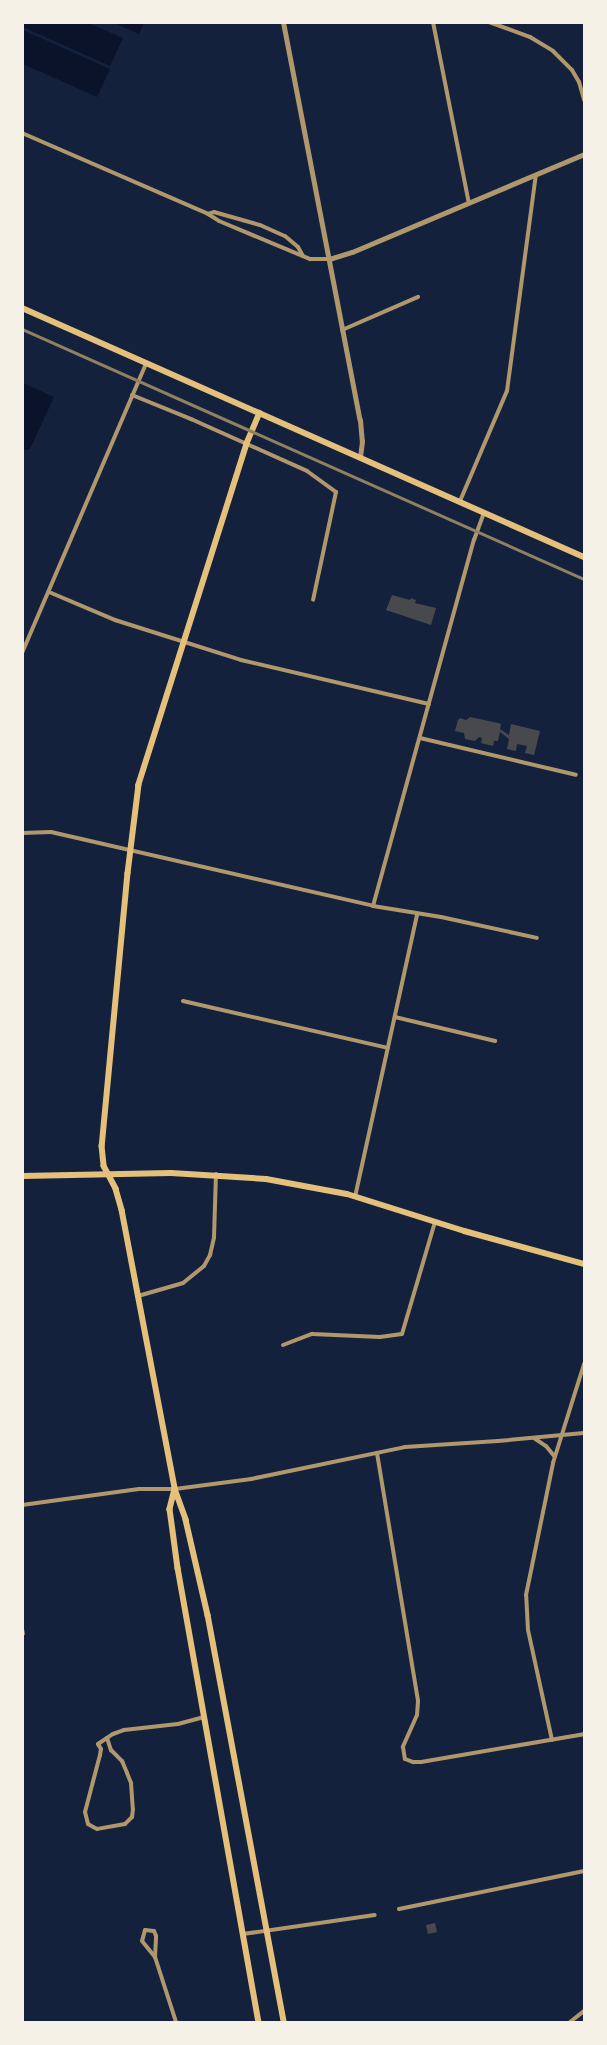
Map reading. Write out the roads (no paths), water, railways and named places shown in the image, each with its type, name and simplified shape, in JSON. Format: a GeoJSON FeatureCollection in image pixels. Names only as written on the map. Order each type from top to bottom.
{"type":"FeatureCollection","features":[{"type":"Feature","properties":{"kind":"main road"},"geometry":{"type":"LineString","coordinates":[[22,308],[584,557]]}},
{"type":"Feature","properties":{"kind":"main road"},"geometry":{"type":"LineString","coordinates":[[260,413],[247,444],[139,786],[131,850],[102,1158],[116,1189],[122,1210],[176,1490],[186,1520],[208,1615],[284,2022]]}},
{"type":"Feature","properties":{"kind":"main road"},"geometry":{"type":"LineString","coordinates":[[22,1176],[216,1174],[266,1178],[354,1197],[584,1264]]}},
{"type":"Feature","properties":{"kind":"main road"},"geometry":{"type":"LineString","coordinates":[[176,1490],[170,1509],[172,1526],[259,2022]]}},
{"type":"Feature","properties":{"kind":"street"},"geometry":{"type":"LineString","coordinates":[[283,22],[362,437],[360,457]]}},
{"type":"Feature","properties":{"kind":"street"},"geometry":{"type":"LineString","coordinates":[[489,22],[530,37],[553,51],[572,70],[579,82],[584,100]]}},
{"type":"Feature","properties":{"kind":"street"},"geometry":{"type":"LineString","coordinates":[[435,23],[468,204]]}},
{"type":"Feature","properties":{"kind":"street"},"geometry":{"type":"LineString","coordinates":[[22,133],[208,214],[212,218],[310,259],[329,259],[352,252],[584,154]]}},
{"type":"Feature","properties":{"kind":"street"},"geometry":{"type":"LineString","coordinates":[[460,501],[507,391],[536,174]]}},
{"type":"Feature","properties":{"kind":"street"},"geometry":{"type":"LineString","coordinates":[[208,214],[214,212],[286,236],[298,246],[303,256]]}},
{"type":"Feature","properties":{"kind":"street"},"geometry":{"type":"LineString","coordinates":[[342,330],[418,297]]}},
{"type":"Feature","properties":{"kind":"street"},"geometry":{"type":"LineString","coordinates":[[22,653],[146,363]]}},
{"type":"Feature","properties":{"kind":"street"},"geometry":{"type":"LineString","coordinates":[[132,395],[307,471],[333,489],[337,495],[313,600]]}},
{"type":"Feature","properties":{"kind":"street"},"geometry":{"type":"LineString","coordinates":[[373,906],[474,540],[484,512]]}},
{"type":"Feature","properties":{"kind":"street"},"geometry":{"type":"LineString","coordinates":[[49,592],[115,620],[263,666],[429,704]]}},
{"type":"Feature","properties":{"kind":"street"},"geometry":{"type":"LineString","coordinates":[[420,738],[576,775]]}},
{"type":"Feature","properties":{"kind":"street"},"geometry":{"type":"LineString","coordinates":[[22,833],[51,832],[373,906],[442,917],[537,938]]}},
{"type":"Feature","properties":{"kind":"street"},"geometry":{"type":"LineString","coordinates":[[354,1197],[417,914]]}},
{"type":"Feature","properties":{"kind":"street"},"geometry":{"type":"LineString","coordinates":[[183,1001],[388,1048]]}},
{"type":"Feature","properties":{"kind":"street"},"geometry":{"type":"LineString","coordinates":[[395,1017],[495,1041]]}},
{"type":"Feature","properties":{"kind":"street"},"geometry":{"type":"LineString","coordinates":[[138,1296],[183,1283],[204,1266],[210,1255],[214,1237],[216,1174]]}},
{"type":"Feature","properties":{"kind":"street"},"geometry":{"type":"LineString","coordinates":[[283,1345],[312,1334],[380,1337],[402,1334],[435,1222]]}},
{"type":"Feature","properties":{"kind":"street"},"geometry":{"type":"LineString","coordinates":[[552,1740],[528,1630],[526,1594],[554,1456],[584,1364]]}},
{"type":"Feature","properties":{"kind":"street"},"geometry":{"type":"LineString","coordinates":[[22,1505],[139,1489],[176,1490],[251,1479],[405,1447],[584,1433]]}},
{"type":"Feature","properties":{"kind":"street"},"geometry":{"type":"LineString","coordinates":[[534,1438],[546,1446],[554,1456]]}},
{"type":"Feature","properties":{"kind":"street"},"geometry":{"type":"LineString","coordinates":[[377,1453],[418,1702],[417,1715],[402,1752],[405,1759],[409,1762],[421,1762],[584,1734]]}},
{"type":"Feature","properties":{"kind":"street"},"geometry":{"type":"LineString","coordinates":[[22,1629],[23,1634]]}},
{"type":"Feature","properties":{"kind":"street"},"geometry":{"type":"LineString","coordinates":[[107,1738],[112,1750],[122,1761],[131,1783],[133,1809],[132,1817],[125,1824],[98,1829],[88,1824],[85,1812],[100,1755],[101,1749],[98,1744],[107,1738],[124,1730],[178,1724],[204,1717]]}},
{"type":"Feature","properties":{"kind":"street"},"geometry":{"type":"LineString","coordinates":[[399,1909],[584,1871]]}},
{"type":"Feature","properties":{"kind":"street"},"geometry":{"type":"LineString","coordinates":[[243,1934],[267,1929],[375,1915]]}},
{"type":"Feature","properties":{"kind":"street"},"geometry":{"type":"LineString","coordinates":[[155,1958],[156,1936],[154,1931],[145,1930],[142,1941],[155,1958],[176,2022]]}},
{"type":"Feature","properties":{"kind":"street"},"geometry":{"type":"LineString","coordinates":[[570,2022],[584,2011]]}},
{"type":"Feature","properties":{"kind":"water"},"geometry":{"type":"Polygon","coordinates":[[[23,22],[88,23],[123,38],[110,66],[23,27],[23,22]]]}},
{"type":"Feature","properties":{"kind":"water"},"geometry":{"type":"Polygon","coordinates":[[[144,22],[139,34],[114,23],[144,22]]]}},
{"type":"Feature","properties":{"kind":"water"},"geometry":{"type":"Polygon","coordinates":[[[23,30],[110,69],[97,97],[23,64],[23,30]]]}},
{"type":"Feature","properties":{"kind":"water"},"geometry":{"type":"Polygon","coordinates":[[[23,383],[54,397],[30,449],[25,450],[22,449],[23,383]]]}},
{"type":"Feature","properties":{"kind":"railway"},"geometry":{"type":"LineString","coordinates":[[22,329],[584,579]]}}]}
